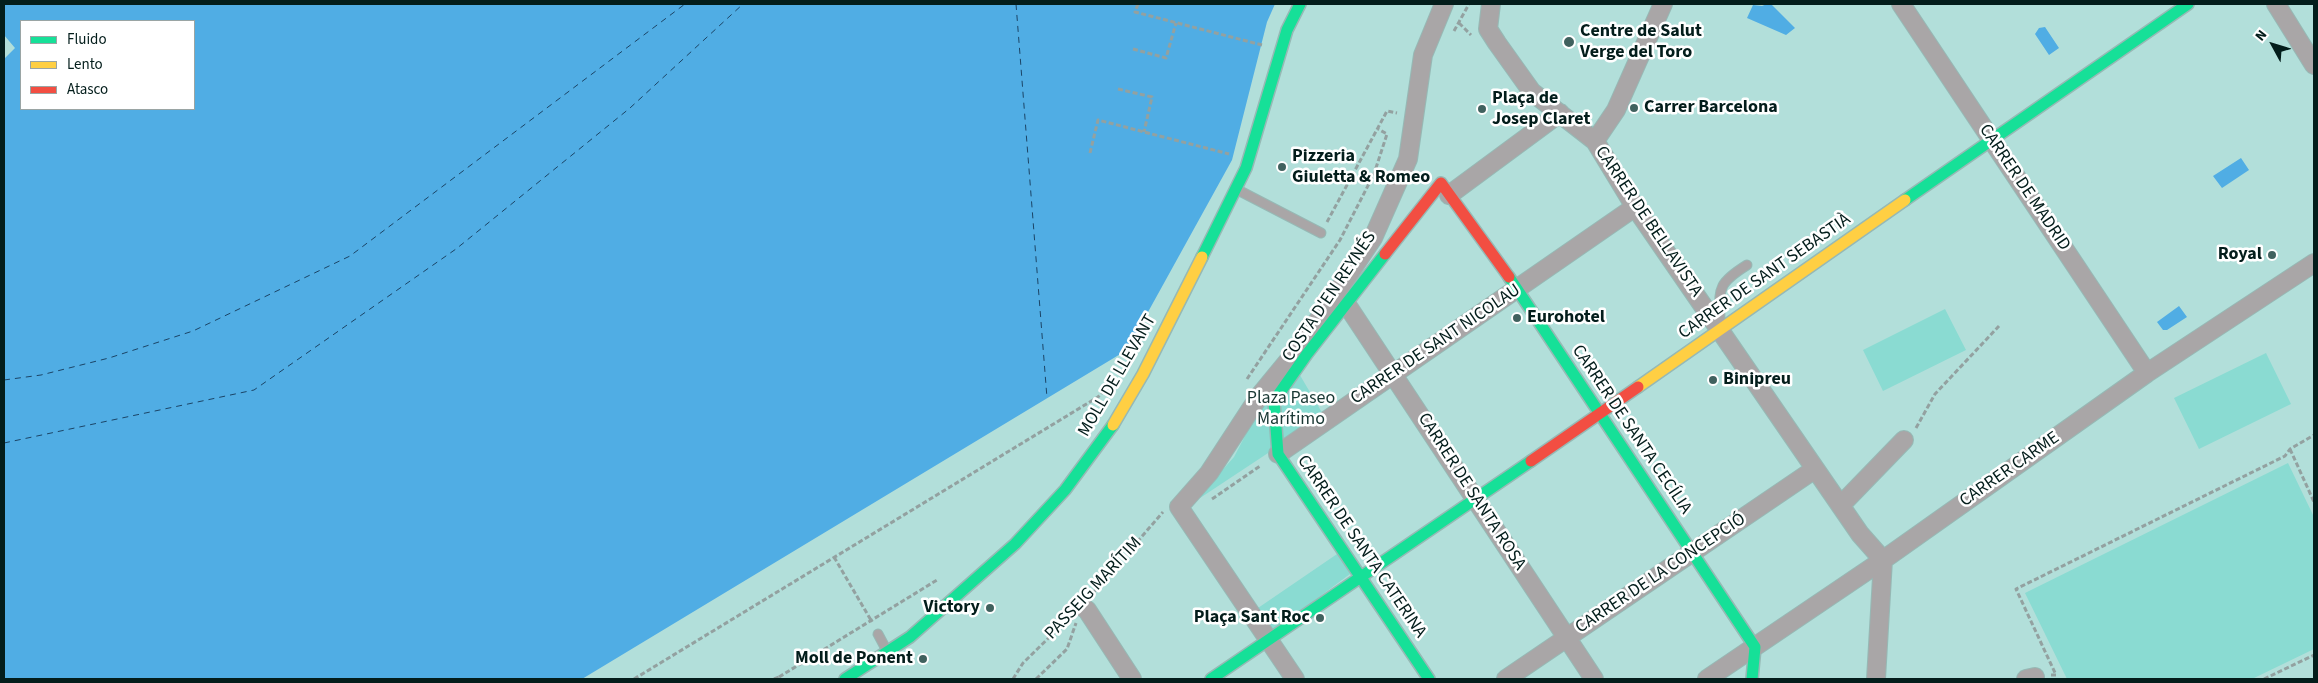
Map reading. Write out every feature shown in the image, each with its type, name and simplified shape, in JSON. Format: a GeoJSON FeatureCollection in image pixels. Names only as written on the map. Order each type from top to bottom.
{"type":"FeatureCollection","features":[{"type":"Feature","properties":{"kind":"street","name":"MOLL DE LLEVANT"},"geometry":{"type":"LineString","coordinates":[[845,679],[888,654],[935,617],[1016,544],[1064,490],[1108,434],[1143,374],[1246,168],[1287,30],[1300,4]]}},
{"type":"Feature","properties":{"kind":"street","name":"COSTA D'EN REYNÉS"},"geometry":{"type":"LineString","coordinates":[[1177,510],[1209,473],[1260,396],[1302,344],[1373,238],[1408,159],[1423,55],[1444,4]]}},
{"type":"Feature","properties":{"kind":"street"},"geometry":{"type":"LineString","coordinates":[[1347,305],[1445,189],[1560,113],[1532,92],[1497,51],[1488,29],[1491,4]]}},
{"type":"Feature","properties":{"kind":"street"},"geometry":{"type":"LineString","coordinates":[[1595,142],[1616,110],[1663,4]]}},
{"type":"Feature","properties":{"kind":"street","name":"CARRER DE MADRID"},"geometry":{"type":"LineString","coordinates":[[1901,4],[2147,373]]}},
{"type":"Feature","properties":{"kind":"street","name":"CARRER DE SANT SEBASTIÀ"},"geometry":{"type":"LineString","coordinates":[[1270,640],[1600,415],[1992,138],[2188,4]]}},
{"type":"Feature","properties":{"kind":"street"},"geometry":{"type":"LineString","coordinates":[[2276,4],[2314,65]]}},
{"type":"Feature","properties":{"kind":"street","name":"CARRER DE BELLAVISTA"},"geometry":{"type":"LineString","coordinates":[[1560,113],[1595,142],[1635,206],[1860,534],[1883,560]]}},
{"type":"Feature","properties":{"kind":"street","name":"CARRER DE SANTA CECÍLIA"},"geometry":{"type":"LineString","coordinates":[[1445,189],[1518,289],[1755,648]]}},
{"type":"Feature","properties":{"kind":"street","name":"CARRER DE SANT NICOLAU"},"geometry":{"type":"LineString","coordinates":[[1278,454],[1635,206]]}},
{"type":"Feature","properties":{"kind":"street","name":"CARRER CARME"},"geometry":{"type":"LineString","coordinates":[[1707,679],[1883,560],[2147,373],[2314,263]]}},
{"type":"Feature","properties":{"kind":"street","name":"CARRER DE SANTA ROSA"},"geometry":{"type":"LineString","coordinates":[[1347,305],[1594,679]]}},
{"type":"Feature","properties":{"kind":"street","name":"CARRER DE SANTA CATERINA"},"geometry":{"type":"LineString","coordinates":[[1347,305],[1274,401],[1278,454],[1429,679]]}},
{"type":"Feature","properties":{"kind":"street"},"geometry":{"type":"LineString","coordinates":[[1841,505],[1904,440]]}},
{"type":"Feature","properties":{"kind":"street","name":"CARRER DE LA CONCEPCIÓ"},"geometry":{"type":"LineString","coordinates":[[1506,679],[1816,469]]}},
{"type":"Feature","properties":{"kind":"street"},"geometry":{"type":"LineString","coordinates":[[1177,510],[1270,640],[1295,679]]}},
{"type":"Feature","properties":{"kind":"street"},"geometry":{"type":"LineString","coordinates":[[1876,679],[1883,560]]}},
{"type":"Feature","properties":{"kind":"street"},"geometry":{"type":"LineString","coordinates":[[1082,606],[1087,610],[1132,679]]}},
{"type":"Feature","properties":{"kind":"street"},"geometry":{"type":"LineString","coordinates":[[1211,679],[1270,640]]}},
{"type":"Feature","properties":{"kind":"street"},"geometry":{"type":"LineString","coordinates":[[1752,679],[1755,648]]}},
{"type":"Feature","properties":{"kind":"lane"},"geometry":{"type":"LineString","coordinates":[[1236,189],[1322,233]]}},
{"type":"Feature","properties":{"kind":"lane"},"geometry":{"type":"LineString","coordinates":[[1721,330],[1720,289],[1729,277],[1747,265]]}},
{"type":"Feature","properties":{"kind":"lane"},"geometry":{"type":"LineString","coordinates":[[878,634],[888,654]]}},
{"type":"Feature","properties":{"kind":"path"},"geometry":{"type":"LineString","coordinates":[[1138,4],[1135,12],[1268,47]]}},
{"type":"Feature","properties":{"kind":"path"},"geometry":{"type":"LineString","coordinates":[[1133,49],[1166,58],[1176,23]]}},
{"type":"Feature","properties":{"kind":"path"},"geometry":{"type":"LineString","coordinates":[[1458,23],[1477,40]]}},
{"type":"Feature","properties":{"kind":"path"},"geometry":{"type":"LineString","coordinates":[[1118,89],[1152,97],[1144,132]]}},
{"type":"Feature","properties":{"kind":"path"},"geometry":{"type":"LineString","coordinates":[[1322,233],[1387,111]]}},
{"type":"Feature","properties":{"kind":"path"},"geometry":{"type":"LineString","coordinates":[[1090,154],[1098,120],[1233,155]]}},
{"type":"Feature","properties":{"kind":"path"},"geometry":{"type":"LineString","coordinates":[[1242,387],[1311,285],[1344,231],[1374,174],[1387,134],[1378,129]]}},
{"type":"Feature","properties":{"kind":"path"},"geometry":{"type":"LineString","coordinates":[[1904,440],[1916,430],[1935,394],[1998,326]]}},
{"type":"Feature","properties":{"kind":"path"},"geometry":{"type":"LineString","coordinates":[[634,679],[1098,397],[1117,376]]}},
{"type":"Feature","properties":{"kind":"path"},"geometry":{"type":"LineString","coordinates":[[2058,679],[2016,589],[2285,456],[2290,449],[2314,435]]}},
{"type":"Feature","properties":{"kind":"path"},"geometry":{"type":"LineString","coordinates":[[2290,449],[2314,502]]}},
{"type":"Feature","properties":{"kind":"path"},"geometry":{"type":"LineString","coordinates":[[1177,510],[1278,454]]}},
{"type":"Feature","properties":{"kind":"path","name":"PASSEIG MARÍTIM"},"geometry":{"type":"LineString","coordinates":[[1014,679],[1023,663],[1177,510]]}},
{"type":"Feature","properties":{"kind":"path"},"geometry":{"type":"LineString","coordinates":[[834,557],[878,634]]}},
{"type":"Feature","properties":{"kind":"path"},"geometry":{"type":"LineString","coordinates":[[774,679],[779,678],[937,580]]}},
{"type":"Feature","properties":{"kind":"path"},"geometry":{"type":"LineString","coordinates":[[1036,679],[1067,649],[1082,606]]}},
{"type":"Feature","properties":{"kind":"path"},"geometry":{"type":"LineString","coordinates":[[2264,679],[2314,655]]}},
{"type":"Feature","properties":{"kind":"path"},"geometry":{"type":"LineString","coordinates":[[2031,678],[2056,675]]}},
{"type":"Feature","properties":{"kind":"green space"},"geometry":{"type":"Polygon","coordinates":[[[1945,309],[1966,350],[1883,391],[1863,350],[1945,309]]]}},
{"type":"Feature","properties":{"kind":"green space"},"geometry":{"type":"Polygon","coordinates":[[[2266,353],[2291,404],[2199,449],[2174,398],[2266,353]]]}},
{"type":"Feature","properties":{"kind":"green space","name":"Plaza Paseo Marítimo"},"geometry":{"type":"Polygon","coordinates":[[[1294,365],[1324,416],[1194,502],[1234,457],[1257,413],[1294,365]]]}},
{"type":"Feature","properties":{"kind":"green space"},"geometry":{"type":"Polygon","coordinates":[[[2288,463],[2314,517],[2314,649],[2252,679],[2067,679],[2025,593],[2288,463]]]}},
{"type":"Feature","properties":{"kind":"green space"},"geometry":{"type":"Polygon","coordinates":[[[1340,552],[1350,574],[1267,636],[1258,608],[1340,552]]]}},
{"type":"Feature","properties":{"kind":"shaded area"},"geometry":{"type":"Polygon","coordinates":[[[4,4],[1275,4],[1267,22],[1232,160],[1127,350],[582,679],[4,679],[4,59],[15,48],[4,35],[4,4]]]}},
{"type":"Feature","properties":{"kind":"shaded area"},"geometry":{"type":"Polygon","coordinates":[[[1771,4],[1795,28],[1786,35],[1747,18],[1753,5],[1762,6],[1771,4]]]}},
{"type":"Feature","properties":{"kind":"shaded area"},"geometry":{"type":"Polygon","coordinates":[[[2045,27],[2059,48],[2049,55],[2035,34],[2039,28],[2045,27]]]}},
{"type":"Feature","properties":{"kind":"shaded area"},"geometry":{"type":"Polygon","coordinates":[[[2241,158],[2249,170],[2222,188],[2213,176],[2241,158]]]}},
{"type":"Feature","properties":{"kind":"shaded area"},"geometry":{"type":"Polygon","coordinates":[[[2179,306],[2187,317],[2167,330],[2163,330],[2157,322],[2179,306]]]}},
{"type":"Feature","properties":{"kind":"ferry route"},"geometry":{"type":"LineString","coordinates":[[4,380],[41,375],[109,358],[193,331],[350,256],[685,4]]}},
{"type":"Feature","properties":{"kind":"ferry route"},"geometry":{"type":"LineString","coordinates":[[4,443],[254,390],[456,249],[630,108],[743,4]]}},
{"type":"Feature","properties":{"kind":"ferry route"},"geometry":{"type":"LineString","coordinates":[[1016,4],[1047,398]]}},
{"type":"Feature","properties":{"kind":"traffic: fast"},"geometry":{"type":"LineString","coordinates":[[1202,257],[1246,168],[1287,30],[1300,4]]}},
{"type":"Feature","properties":{"kind":"traffic: fast"},"geometry":{"type":"LineString","coordinates":[[1905,200],[2188,4]]}},
{"type":"Feature","properties":{"kind":"traffic: fast"},"geometry":{"type":"LineString","coordinates":[[1385,254],[1307,354],[1274,401],[1278,454],[1429,679]]}},
{"type":"Feature","properties":{"kind":"traffic: fast"},"geometry":{"type":"LineString","coordinates":[[1509,277],[1755,647],[1752,679]]}},
{"type":"Feature","properties":{"kind":"traffic: fast"},"geometry":{"type":"LineString","coordinates":[[845,679],[910,637],[1015,544],[1065,490],[1113,425]]}},
{"type":"Feature","properties":{"kind":"traffic: fast"},"geometry":{"type":"LineString","coordinates":[[1211,679],[1531,461]]}},
{"type":"Feature","properties":{"kind":"traffic: slow"},"geometry":{"type":"LineString","coordinates":[[1638,387],[1905,200]]}},
{"type":"Feature","properties":{"kind":"traffic: slow"},"geometry":{"type":"LineString","coordinates":[[1113,425],[1143,374],[1202,257]]}},
{"type":"Feature","properties":{"kind":"traffic: jam"},"geometry":{"type":"LineString","coordinates":[[1385,254],[1441,183],[1509,277]]}},
{"type":"Feature","properties":{"kind":"traffic: jam"},"geometry":{"type":"LineString","coordinates":[[1531,461],[1638,387]]}},
{"type":"Feature","properties":{"kind":"place","name":"Centre de Salut Verge del Toro"},"geometry":{"type":"Point","coordinates":[1569,42]}},
{"type":"Feature","properties":{"kind":"place","name":"Carrer Barcelona"},"geometry":{"type":"Point","coordinates":[1634,108]}},
{"type":"Feature","properties":{"kind":"place","name":"Plaça de Josep Claret"},"geometry":{"type":"Point","coordinates":[1482,109]}},
{"type":"Feature","properties":{"kind":"place","name":"Pizzeria Giuletta & Romeo"},"geometry":{"type":"Point","coordinates":[1282,167]}},
{"type":"Feature","properties":{"kind":"place","name":"Royal"},"geometry":{"type":"Point","coordinates":[2272,255]}},
{"type":"Feature","properties":{"kind":"place","name":"Eurohotel"},"geometry":{"type":"Point","coordinates":[1517,318]}},
{"type":"Feature","properties":{"kind":"place","name":"Binipreu"},"geometry":{"type":"Point","coordinates":[1713,380]}},
{"type":"Feature","properties":{"kind":"place","name":"Victory"},"geometry":{"type":"Point","coordinates":[990,608]}},
{"type":"Feature","properties":{"kind":"place","name":"Plaça Sant Roc"},"geometry":{"type":"Point","coordinates":[1320,618]}},
{"type":"Feature","properties":{"kind":"place","name":"Moll de Ponent"},"geometry":{"type":"Point","coordinates":[923,659]}}]}
